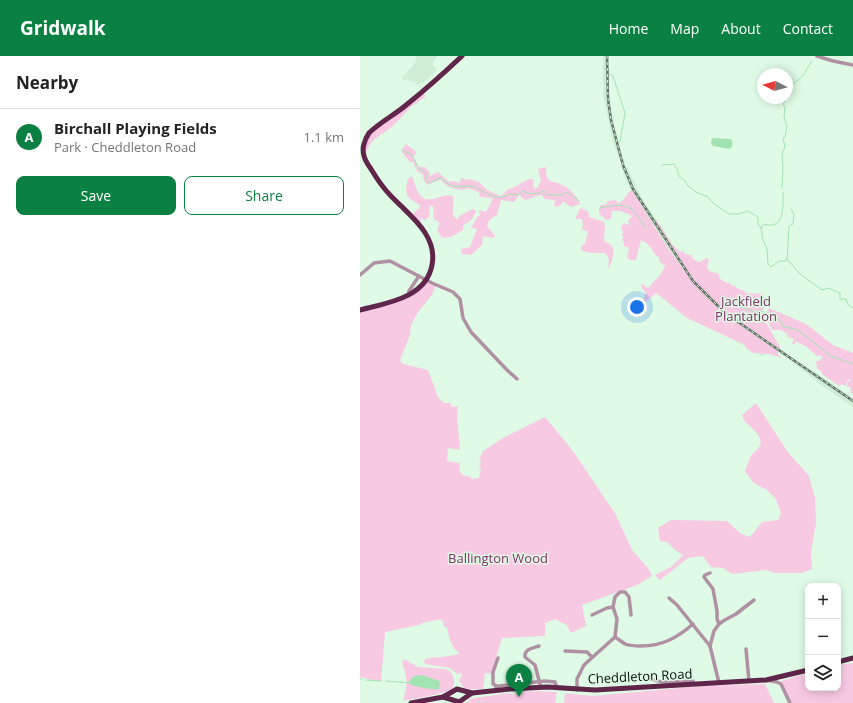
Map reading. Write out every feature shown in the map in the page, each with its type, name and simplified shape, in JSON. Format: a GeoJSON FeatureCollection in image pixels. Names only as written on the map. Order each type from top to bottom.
{"type":"FeatureCollection","features":[{"type":"Feature","properties":{"kind":"highway"},"geometry":{"type":"LineString","coordinates":[[360,310],[393,301],[420,288],[428,277],[433,261],[433,250],[431,244],[421,228],[390,196],[366,162],[363,154],[363,146],[370,132],[407,104],[462,56]]}},
{"type":"Feature","properties":{"kind":"highway"},"geometry":{"type":"LineString","coordinates":[[841,661],[853,658]]}},
{"type":"Feature","properties":{"kind":"highway","name":"Cheddleton Road"},"geometry":{"type":"LineString","coordinates":[[443,697],[459,702],[472,693],[496,688],[540,684],[557,688],[577,690],[640,688],[766,680],[805,671]]}},
{"type":"Feature","properties":{"kind":"highway","name":"Cheddleton Road"},"geometry":{"type":"LineString","coordinates":[[411,703],[443,697],[459,689],[472,693]]}},
{"type":"Feature","properties":{"kind":"highway"},"geometry":{"type":"LineString","coordinates":[[464,691],[465,698]]}},
{"type":"Feature","properties":{"kind":"highway"},"geometry":{"type":"LineString","coordinates":[[453,692],[453,699]]}},
{"type":"Feature","properties":{"kind":"street"},"geometry":{"type":"LineString","coordinates":[[817,56],[853,65]]}},
{"type":"Feature","properties":{"kind":"street"},"geometry":{"type":"LineString","coordinates":[[360,275],[374,263],[387,261],[394,262],[429,282],[456,294],[460,300],[463,318],[471,332],[517,379]]}},
{"type":"Feature","properties":{"kind":"street"},"geometry":{"type":"LineString","coordinates":[[409,293],[421,277]]}},
{"type":"Feature","properties":{"kind":"street"},"geometry":{"type":"LineString","coordinates":[[710,573],[704,577],[713,589],[719,624]]}},
{"type":"Feature","properties":{"kind":"street"},"geometry":{"type":"LineString","coordinates":[[577,690],[579,674],[584,665],[615,637],[617,619],[613,607],[616,595],[620,592],[624,592],[629,597],[631,616]]}},
{"type":"Feature","properties":{"kind":"street"},"geometry":{"type":"LineString","coordinates":[[670,598],[710,646],[719,682]]}},
{"type":"Feature","properties":{"kind":"street"},"geometry":{"type":"LineString","coordinates":[[710,646],[714,631],[719,624],[736,614],[754,600]]}},
{"type":"Feature","properties":{"kind":"street"},"geometry":{"type":"LineString","coordinates":[[592,615],[607,608],[613,607]]}},
{"type":"Feature","properties":{"kind":"street"},"geometry":{"type":"LineString","coordinates":[[615,637],[632,645],[646,646],[660,644],[677,637],[693,624]]}},
{"type":"Feature","properties":{"kind":"street"},"geometry":{"type":"LineString","coordinates":[[539,646],[528,650],[525,657],[535,665],[540,684]]}},
{"type":"Feature","properties":{"kind":"street"},"geometry":{"type":"LineString","coordinates":[[746,649],[749,681]]}},
{"type":"Feature","properties":{"kind":"street"},"geometry":{"type":"LineString","coordinates":[[565,651],[587,652],[592,657]]}},
{"type":"Feature","properties":{"kind":"street"},"geometry":{"type":"LineString","coordinates":[[496,688],[493,684],[493,672],[498,658]]}},
{"type":"Feature","properties":{"kind":"street"},"geometry":{"type":"LineString","coordinates":[[649,675],[650,678],[655,681],[693,681],[693,684]]}},
{"type":"Feature","properties":{"kind":"street"},"geometry":{"type":"LineString","coordinates":[[766,680],[781,684],[790,703]]}},
{"type":"Feature","properties":{"kind":"shaded area"},"geometry":{"type":"Polygon","coordinates":[[[417,56],[437,56],[432,64],[437,70],[423,83],[417,85],[414,81],[412,82],[408,79],[405,81],[402,76],[405,75],[415,63],[417,56]]]}},
{"type":"Feature","properties":{"kind":"shaded area"},"geometry":{"type":"Polygon","coordinates":[[[603,56],[609,56],[608,82],[611,108],[617,140],[625,164],[624,165],[627,167],[644,202],[672,244],[779,346],[776,353],[767,353],[762,356],[729,337],[712,321],[631,192],[621,167],[622,164],[614,146],[610,129],[603,94],[603,56]]]}},
{"type":"Feature","properties":{"kind":"shaded area"},"geometry":{"type":"Polygon","coordinates":[[[712,138],[731,139],[732,147],[730,149],[713,146],[711,143],[712,138]]]}},
{"type":"Feature","properties":{"kind":"shaded area"},"geometry":{"type":"Polygon","coordinates":[[[782,349],[788,355],[853,398],[853,407],[780,354],[782,349]]]}},
{"type":"Feature","properties":{"kind":"shaded area"},"geometry":{"type":"Polygon","coordinates":[[[422,675],[439,681],[439,689],[424,688],[410,684],[410,680],[414,676],[422,675]]]}},
{"type":"Feature","properties":{"kind":"green space"},"geometry":{"type":"Polygon","coordinates":[[[424,92],[425,97],[412,106],[392,127],[375,139],[365,154],[366,142],[373,132],[424,92]]]}},
{"type":"Feature","properties":{"kind":"green space"},"geometry":{"type":"Polygon","coordinates":[[[406,144],[416,152],[416,155],[413,156],[419,167],[425,167],[430,173],[430,176],[438,172],[449,182],[452,181],[460,183],[461,178],[468,180],[470,179],[479,182],[487,190],[501,196],[508,189],[530,179],[533,179],[534,189],[537,188],[541,181],[538,169],[545,167],[549,180],[571,190],[580,204],[571,207],[563,201],[560,206],[556,207],[554,205],[555,200],[544,199],[542,195],[525,200],[519,195],[514,202],[501,200],[497,215],[489,220],[487,226],[495,236],[494,238],[483,236],[482,245],[471,255],[462,254],[461,249],[470,247],[477,229],[471,228],[477,217],[480,216],[479,210],[486,212],[493,198],[480,197],[479,192],[467,188],[464,190],[451,188],[441,180],[428,185],[424,181],[423,175],[417,171],[413,162],[410,162],[401,151],[406,144]]]}},
{"type":"Feature","properties":{"kind":"green space"},"geometry":{"type":"Polygon","coordinates":[[[412,176],[417,191],[426,199],[449,195],[453,196],[453,215],[458,220],[459,216],[473,209],[476,211],[471,220],[463,225],[463,230],[451,237],[442,238],[437,230],[440,223],[434,219],[433,206],[430,206],[429,217],[425,220],[421,218],[420,224],[412,216],[415,211],[419,209],[420,205],[412,200],[406,192],[408,179],[412,176]]]}},
{"type":"Feature","properties":{"kind":"green space"},"geometry":{"type":"Polygon","coordinates":[[[632,190],[661,238],[695,284],[721,310],[741,326],[778,351],[778,354],[782,358],[770,354],[753,353],[746,348],[745,345],[687,318],[656,293],[644,303],[643,300],[646,293],[642,288],[641,283],[647,288],[649,287],[658,278],[666,265],[663,265],[659,261],[659,257],[656,256],[647,243],[641,240],[636,260],[627,258],[629,248],[624,246],[622,239],[624,237],[622,236],[623,231],[621,228],[624,222],[626,225],[629,224],[628,220],[632,217],[631,215],[622,211],[612,211],[611,219],[606,220],[599,213],[599,208],[601,205],[607,204],[607,201],[616,200],[618,204],[632,190]]]}},
{"type":"Feature","properties":{"kind":"green space"},"geometry":{"type":"Polygon","coordinates":[[[580,208],[588,211],[589,217],[604,222],[604,241],[612,246],[614,252],[609,268],[609,259],[605,253],[591,253],[582,251],[581,246],[585,244],[588,231],[581,229],[583,226],[582,219],[575,219],[580,208]]]}},
{"type":"Feature","properties":{"kind":"green space","name":"Jackfield Plantation"},"geometry":{"type":"Polygon","coordinates":[[[655,218],[672,244],[680,252],[683,251],[685,254],[691,255],[694,260],[698,262],[707,258],[709,260],[707,267],[709,271],[719,274],[719,278],[730,283],[732,286],[736,286],[736,288],[745,291],[746,293],[763,294],[765,300],[763,304],[764,308],[761,312],[765,315],[765,321],[780,347],[779,349],[735,321],[712,301],[681,263],[655,222],[655,218]]]}},
{"type":"Feature","properties":{"kind":"green space","name":"Ballington Wood"},"geometry":{"type":"Polygon","coordinates":[[[427,283],[436,286],[411,325],[410,335],[400,360],[403,364],[428,370],[438,397],[444,403],[451,403],[451,407],[458,406],[457,417],[460,450],[448,448],[447,461],[460,463],[459,470],[462,475],[471,477],[471,479],[479,478],[481,461],[479,460],[483,451],[503,438],[545,417],[573,451],[616,515],[632,550],[648,568],[652,576],[637,585],[582,605],[586,626],[571,633],[567,625],[556,619],[545,623],[545,636],[502,638],[491,674],[485,673],[483,689],[466,688],[459,680],[462,676],[461,673],[457,674],[450,668],[424,663],[425,659],[460,654],[452,645],[447,627],[444,627],[442,619],[385,632],[381,682],[360,677],[360,312],[416,293],[427,283]]]}},
{"type":"Feature","properties":{"kind":"green space"},"geometry":{"type":"Polygon","coordinates":[[[769,308],[806,324],[833,345],[853,353],[853,393],[851,393],[850,387],[846,386],[850,379],[845,386],[842,384],[839,386],[822,374],[817,368],[816,361],[819,361],[822,358],[821,355],[817,356],[807,347],[795,341],[795,344],[793,344],[794,339],[788,337],[787,334],[781,330],[772,330],[767,313],[769,308]]]}},
{"type":"Feature","properties":{"kind":"green space"},"geometry":{"type":"Polygon","coordinates":[[[756,403],[787,451],[809,476],[815,498],[816,523],[811,552],[812,569],[802,573],[775,573],[767,570],[732,574],[723,568],[711,567],[703,556],[688,558],[660,580],[655,575],[671,567],[683,555],[667,542],[660,541],[658,528],[671,520],[727,521],[741,534],[750,537],[762,522],[778,520],[781,513],[776,499],[767,490],[754,483],[745,471],[751,456],[761,443],[756,432],[746,422],[742,415],[756,403]]]}},
{"type":"Feature","properties":{"kind":"green space"},"geometry":{"type":"Polygon","coordinates":[[[404,659],[418,667],[445,669],[449,671],[454,680],[454,686],[449,691],[403,701],[407,682],[402,663],[404,659]]]}},
{"type":"Feature","properties":{"kind":"green space"},"geometry":{"type":"Polygon","coordinates":[[[853,663],[853,703],[792,703],[781,681],[805,674],[805,691],[841,691],[841,665],[853,663]]]}},
{"type":"Feature","properties":{"kind":"green space"},"geometry":{"type":"Polygon","coordinates":[[[765,684],[774,703],[564,703],[565,693],[592,696],[702,686],[765,684]]]}},
{"type":"Feature","properties":{"kind":"green space"},"geometry":{"type":"Polygon","coordinates":[[[519,692],[557,692],[555,703],[467,703],[470,699],[474,698],[509,693],[514,695],[519,692]]]}},
{"type":"Feature","properties":{"kind":"waterway"},"geometry":{"type":"LineString","coordinates":[[793,84],[802,77],[812,61]]}},
{"type":"Feature","properties":{"kind":"waterway"},"geometry":{"type":"LineString","coordinates":[[603,68],[609,70],[609,74],[613,76],[625,113],[620,142]]}},
{"type":"Feature","properties":{"kind":"waterway"},"geometry":{"type":"LineString","coordinates":[[782,188],[782,154],[785,147],[783,138],[785,137],[787,126],[784,118],[785,106],[783,104]]}},
{"type":"Feature","properties":{"kind":"waterway"},"geometry":{"type":"LineString","coordinates":[[402,150],[412,155],[419,169],[425,172],[426,179],[429,183],[440,178],[450,185],[459,187],[475,187],[496,197],[503,197],[511,194],[518,195],[523,191],[534,194],[544,191],[548,195],[561,195],[567,192],[579,201]]}},
{"type":"Feature","properties":{"kind":"waterway"},"geometry":{"type":"LineString","coordinates":[[662,165],[674,164],[679,176],[688,186],[696,192],[708,197],[714,204],[729,214],[738,214],[748,211],[758,217],[758,224],[761,228],[763,240],[767,249],[768,264],[771,267],[779,261],[786,261],[787,259],[800,274],[822,290],[828,288],[840,293],[840,299],[846,299],[848,305],[853,308]]}},
{"type":"Feature","properties":{"kind":"waterway"},"geometry":{"type":"LineString","coordinates":[[761,228],[764,224],[776,224],[779,220],[783,210],[783,192]]}},
{"type":"Feature","properties":{"kind":"waterway"},"geometry":{"type":"LineString","coordinates":[[600,208],[622,206],[632,209],[645,228]]}},
{"type":"Feature","properties":{"kind":"waterway"},"geometry":{"type":"LineString","coordinates":[[787,259],[789,226],[793,224],[794,214],[791,209]]}},
{"type":"Feature","properties":{"kind":"waterway"},"geometry":{"type":"LineString","coordinates":[[739,306],[755,312],[764,312]]}},
{"type":"Feature","properties":{"kind":"waterway"},"geometry":{"type":"LineString","coordinates":[[768,313],[782,322],[782,326],[798,330],[831,356],[853,364]]}},
{"type":"Feature","properties":{"kind":"waterway"},"geometry":{"type":"LineString","coordinates":[[366,680],[381,681]]}},
{"type":"Feature","properties":{"kind":"waterway"},"geometry":{"type":"LineString","coordinates":[[386,681],[410,683]]}},
{"type":"Feature","properties":{"kind":"railway"},"geometry":{"type":"LineString","coordinates":[[607,56],[608,99],[611,120],[623,165],[633,189],[693,281],[725,313],[853,401]]}},
{"type":"Feature","properties":{"kind":"place","name":"Birchall Playing Fields"},"geometry":{"type":"Point","coordinates":[519,697]}}]}
